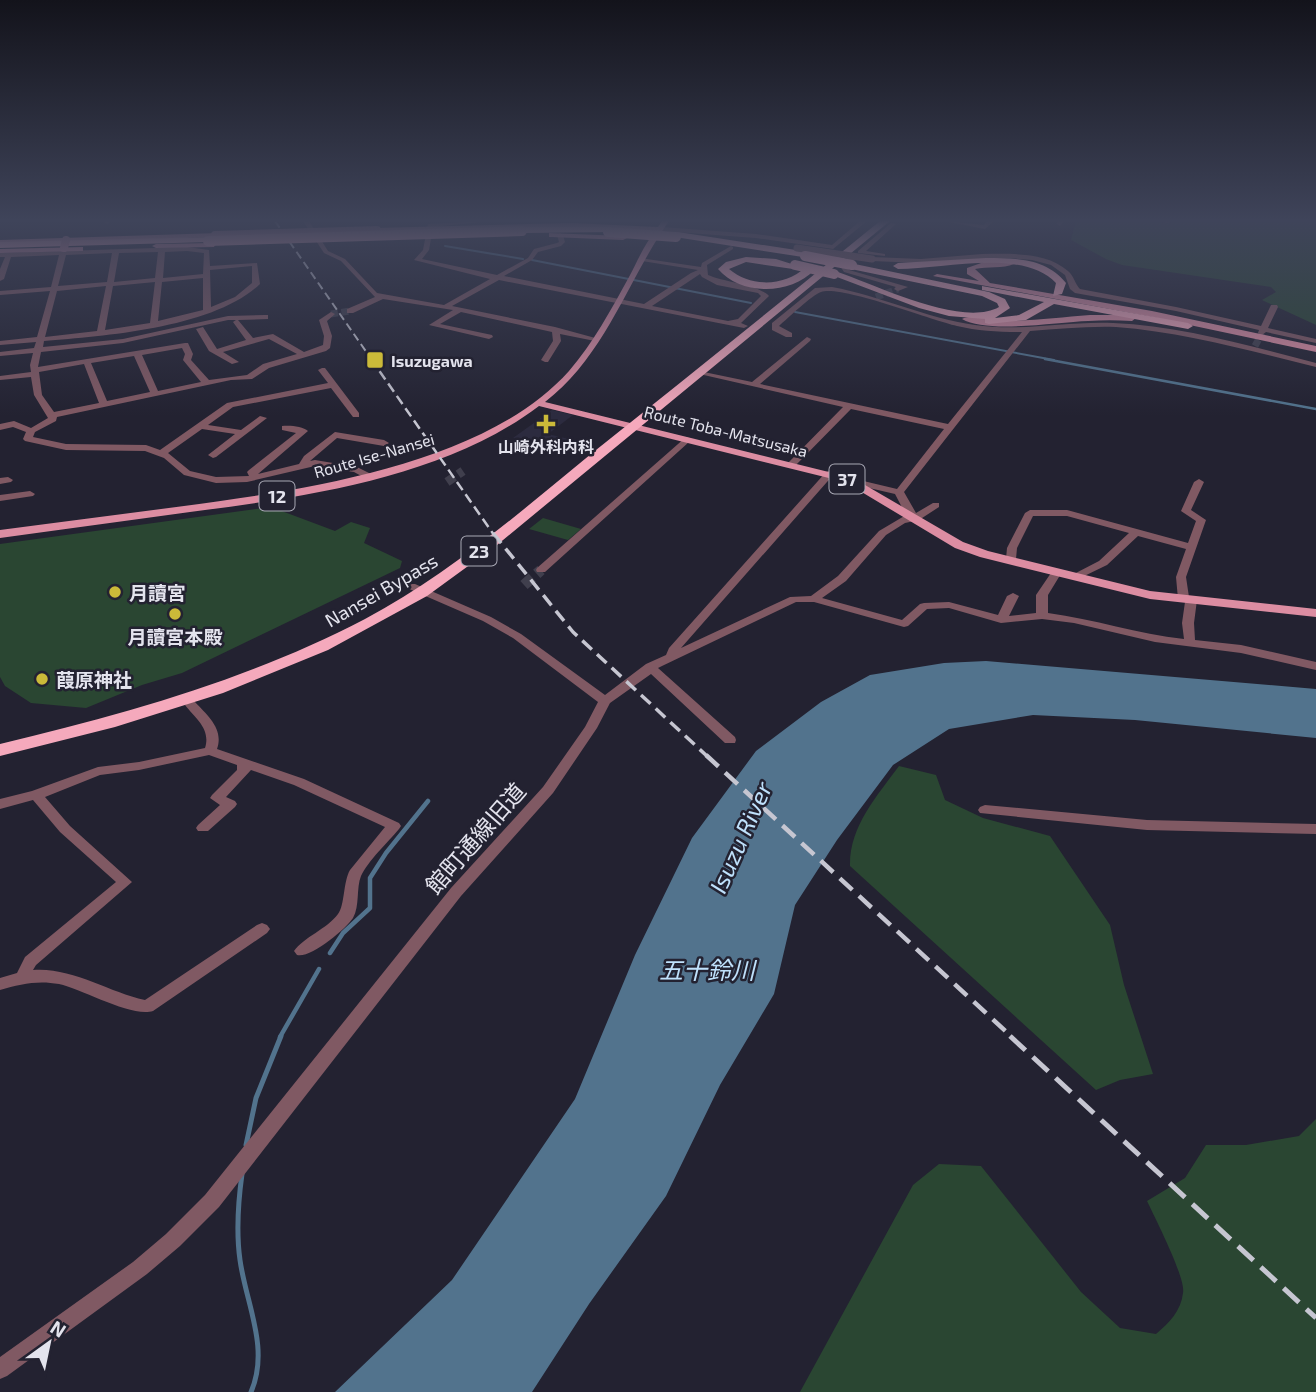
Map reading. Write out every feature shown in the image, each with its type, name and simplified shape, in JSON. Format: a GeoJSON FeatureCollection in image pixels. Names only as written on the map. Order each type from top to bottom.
{"type":"FeatureCollection","features":[{"type":"Feature","properties":{"kind":"highway"},"geometry":{"type":"LineString","coordinates":[[759,286],[774,290],[776,295],[769,311]]}},
{"type":"Feature","properties":{"kind":"highway","name":"Nansei Bypass"},"geometry":{"type":"LineString","coordinates":[[0,750],[155,709],[255,674],[338,638],[514,524],[744,326],[808,286]]}},
{"type":"Feature","properties":{"kind":"highway"},"geometry":{"type":"LineString","coordinates":[[769,311],[815,286]]}},
{"type":"Feature","properties":{"kind":"highway"},"geometry":{"type":"LineString","coordinates":[[839,286],[931,308]]}},
{"type":"Feature","properties":{"kind":"highway"},"geometry":{"type":"LineString","coordinates":[[866,286],[965,318],[993,321],[1016,319],[1036,312],[1053,297],[1059,286]]}},
{"type":"Feature","properties":{"kind":"highway"},"geometry":{"type":"LineString","coordinates":[[878,286],[931,308]]}},
{"type":"Feature","properties":{"kind":"highway"},"geometry":{"type":"LineString","coordinates":[[956,286],[998,299],[1005,306],[1003,311],[995,315],[965,318]]}},
{"type":"Feature","properties":{"kind":"highway"},"geometry":{"type":"LineString","coordinates":[[987,286],[1188,326]]}},
{"type":"Feature","properties":{"kind":"highway","name":"Nansei Bypass"},"geometry":{"type":"LineString","coordinates":[[628,425],[699,373],[769,311]]}},
{"type":"Feature","properties":{"kind":"highway","name":"Nansei Bypass"},"geometry":{"type":"LineString","coordinates":[[0,740],[100,715],[213,679],[323,634],[417,589]]}},
{"type":"Feature","properties":{"kind":"main road"},"geometry":{"type":"LineString","coordinates":[[538,403],[570,375],[627,286]]}},
{"type":"Feature","properties":{"kind":"main road"},"geometry":{"type":"LineString","coordinates":[[992,286],[1316,349]]}},
{"type":"Feature","properties":{"kind":"main road"},"geometry":{"type":"LineString","coordinates":[[1004,286],[1053,297]]}},
{"type":"Feature","properties":{"kind":"main road"},"geometry":{"type":"LineString","coordinates":[[1053,297],[1054,286]]}},
{"type":"Feature","properties":{"kind":"main road"},"geometry":{"type":"LineString","coordinates":[[965,318],[1016,324],[1107,316],[1188,326],[1316,355]]}},
{"type":"Feature","properties":{"kind":"main road","name":"Route Toba-Matsusaka"},"geometry":{"type":"LineString","coordinates":[[538,403],[855,482],[959,545],[1076,578],[1150,595],[1316,613]]}},
{"type":"Feature","properties":{"kind":"main road","name":"Route Ise-Nansei"},"geometry":{"type":"LineString","coordinates":[[0,534],[252,500],[368,476],[467,442],[498,428],[538,403]]}},
{"type":"Feature","properties":{"kind":"street"},"geometry":{"type":"LineString","coordinates":[[54,286],[35,354],[34,372],[40,400],[53,419],[31,431],[28,439],[41,444],[83,448],[131,446],[162,453],[195,477],[225,481],[315,463],[350,468],[368,476]]}},
{"type":"Feature","properties":{"kind":"street"},"geometry":{"type":"LineString","coordinates":[[0,293],[88,286]]}},
{"type":"Feature","properties":{"kind":"street"},"geometry":{"type":"LineString","coordinates":[[101,333],[110,286]]}},
{"type":"Feature","properties":{"kind":"street"},"geometry":{"type":"LineString","coordinates":[[154,323],[158,286]]}},
{"type":"Feature","properties":{"kind":"street"},"geometry":{"type":"LineString","coordinates":[[207,312],[208,286]]}},
{"type":"Feature","properties":{"kind":"street"},"geometry":{"type":"LineString","coordinates":[[0,344],[101,333],[207,312],[233,304],[254,286]]}},
{"type":"Feature","properties":{"kind":"street"},"geometry":{"type":"LineString","coordinates":[[365,286],[381,297],[445,307],[595,339]]}},
{"type":"Feature","properties":{"kind":"street"},"geometry":{"type":"LineString","coordinates":[[445,307],[482,286]]}},
{"type":"Feature","properties":{"kind":"street"},"geometry":{"type":"LineString","coordinates":[[538,286],[744,326]]}},
{"type":"Feature","properties":{"kind":"street"},"geometry":{"type":"LineString","coordinates":[[646,306],[676,286]]}},
{"type":"Feature","properties":{"kind":"street"},"geometry":{"type":"LineString","coordinates":[[719,321],[739,321],[765,295],[760,291],[739,286]]}},
{"type":"Feature","properties":{"kind":"street"},"geometry":{"type":"LineString","coordinates":[[898,286],[904,288],[898,289]]}},
{"type":"Feature","properties":{"kind":"street"},"geometry":{"type":"LineString","coordinates":[[1073,286],[1074,289],[1133,303],[1316,341]]}},
{"type":"Feature","properties":{"kind":"street"},"geometry":{"type":"LineString","coordinates":[[789,335],[775,328],[775,325],[818,290],[837,289],[959,325],[1027,330],[1116,323],[1255,348],[1316,365]]}},
{"type":"Feature","properties":{"kind":"street"},"geometry":{"type":"LineString","coordinates":[[350,310],[381,297]]}},
{"type":"Feature","properties":{"kind":"street"},"geometry":{"type":"LineString","coordinates":[[1262,330],[1273,307]]}},
{"type":"Feature","properties":{"kind":"street"},"geometry":{"type":"LineString","coordinates":[[459,310],[433,325],[482,338]]}},
{"type":"Feature","properties":{"kind":"street"},"geometry":{"type":"LineString","coordinates":[[52,415],[249,377],[266,366],[326,348],[328,335],[323,320],[331,314]]}},
{"type":"Feature","properties":{"kind":"street"},"geometry":{"type":"LineString","coordinates":[[0,362],[123,341],[228,318],[265,317]]}},
{"type":"Feature","properties":{"kind":"street"},"geometry":{"type":"LineString","coordinates":[[237,322],[251,341]]}},
{"type":"Feature","properties":{"kind":"street"},"geometry":{"type":"LineString","coordinates":[[200,329],[217,351],[235,362]]}},
{"type":"Feature","properties":{"kind":"street"},"geometry":{"type":"LineString","coordinates":[[545,360],[557,341],[555,329]]}},
{"type":"Feature","properties":{"kind":"street"},"geometry":{"type":"LineString","coordinates":[[899,492],[1027,330]]}},
{"type":"Feature","properties":{"kind":"street"},"geometry":{"type":"LineString","coordinates":[[217,351],[270,336],[300,353]]}},
{"type":"Feature","properties":{"kind":"street"},"geometry":{"type":"LineString","coordinates":[[754,384],[807,339]]}},
{"type":"Feature","properties":{"kind":"street"},"geometry":{"type":"LineString","coordinates":[[0,378],[207,340]]}},
{"type":"Feature","properties":{"kind":"street"},"geometry":{"type":"LineString","coordinates":[[185,345],[189,354],[187,360],[207,383]]}},
{"type":"Feature","properties":{"kind":"street"},"geometry":{"type":"LineString","coordinates":[[137,353],[155,394]]}},
{"type":"Feature","properties":{"kind":"street"},"geometry":{"type":"LineString","coordinates":[[0,354],[35,354]]}},
{"type":"Feature","properties":{"kind":"street"},"geometry":{"type":"LineString","coordinates":[[87,362],[104,405]]}},
{"type":"Feature","properties":{"kind":"street"},"geometry":{"type":"LineString","coordinates":[[322,370],[356,415]]}},
{"type":"Feature","properties":{"kind":"street"},"geometry":{"type":"LineString","coordinates":[[699,373],[949,427]]}},
{"type":"Feature","properties":{"kind":"street"},"geometry":{"type":"LineString","coordinates":[[162,453],[230,405],[333,385]]}},
{"type":"Feature","properties":{"kind":"street"},"geometry":{"type":"LineString","coordinates":[[791,465],[849,406]]}},
{"type":"Feature","properties":{"kind":"street"},"geometry":{"type":"LineString","coordinates":[[0,415],[31,431]]}},
{"type":"Feature","properties":{"kind":"street"},"geometry":{"type":"LineString","coordinates":[[213,455],[263,418]]}},
{"type":"Feature","properties":{"kind":"street"},"geometry":{"type":"LineString","coordinates":[[0,427],[14,424]]}},
{"type":"Feature","properties":{"kind":"street"},"geometry":{"type":"LineString","coordinates":[[200,426],[243,433]]}},
{"type":"Feature","properties":{"kind":"street"},"geometry":{"type":"LineString","coordinates":[[255,477],[252,472],[304,431],[285,428]]}},
{"type":"Feature","properties":{"kind":"street"},"geometry":{"type":"LineString","coordinates":[[303,464],[335,435],[384,443]]}},
{"type":"Feature","properties":{"kind":"street"},"geometry":{"type":"LineString","coordinates":[[541,570],[686,440]]}},
{"type":"Feature","properties":{"kind":"street"},"geometry":{"type":"LineString","coordinates":[[672,656],[673,650],[829,474]]}},
{"type":"Feature","properties":{"kind":"street"},"geometry":{"type":"LineString","coordinates":[[855,482],[899,492],[914,517]]}},
{"type":"Feature","properties":{"kind":"street"},"geometry":{"type":"LineString","coordinates":[[1199,482],[1186,511],[1201,520],[1181,577],[1188,599],[1190,644],[1241,649],[1316,666]]}},
{"type":"Feature","properties":{"kind":"street"},"geometry":{"type":"LineString","coordinates":[[0,498],[30,494]]}},
{"type":"Feature","properties":{"kind":"street"},"geometry":{"type":"LineString","coordinates":[[814,599],[845,575],[884,531],[936,506]]}},
{"type":"Feature","properties":{"kind":"street"},"geometry":{"type":"LineString","coordinates":[[1011,559],[1012,548],[1030,513],[1067,513],[1190,547]]}},
{"type":"Feature","properties":{"kind":"street"},"geometry":{"type":"LineString","coordinates":[[1076,578],[1103,563],[1136,532]]}},
{"type":"Feature","properties":{"kind":"street"},"geometry":{"type":"LineString","coordinates":[[1042,616],[1042,595],[1057,572]]}},
{"type":"Feature","properties":{"kind":"street"},"geometry":{"type":"LineString","coordinates":[[417,589],[466,609],[517,636],[605,701]]}},
{"type":"Feature","properties":{"kind":"street"},"geometry":{"type":"LineString","coordinates":[[1001,620],[1013,596]]}},
{"type":"Feature","properties":{"kind":"street","name":"館町通線旧道"},"geometry":{"type":"LineString","coordinates":[[0,1369],[140,1268],[204,1209],[456,892],[548,790],[591,728],[605,701],[650,667],[791,600],[814,599],[904,624],[921,607],[930,604],[957,606],[1001,620],[1042,616],[1074,620],[1155,639],[1190,644]]}},
{"type":"Feature","properties":{"kind":"street"},"geometry":{"type":"LineString","coordinates":[[650,667],[730,740]]}},
{"type":"Feature","properties":{"kind":"street"},"geometry":{"type":"LineString","coordinates":[[191,705],[212,731],[214,744],[210,751]]}},
{"type":"Feature","properties":{"kind":"street"},"geometry":{"type":"LineString","coordinates":[[0,804],[98,771],[139,766],[210,751],[299,782],[394,826],[357,870],[353,878],[347,915],[302,951]]}},
{"type":"Feature","properties":{"kind":"street"},"geometry":{"type":"LineString","coordinates":[[203,828],[230,804],[217,798],[244,771],[244,764]]}},
{"type":"Feature","properties":{"kind":"street"},"geometry":{"type":"LineString","coordinates":[[23,976],[30,961],[125,882],[57,821],[36,794]]}},
{"type":"Feature","properties":{"kind":"street"},"geometry":{"type":"LineString","coordinates":[[985,810],[1147,825],[1316,829]]}},
{"type":"Feature","properties":{"kind":"street"},"geometry":{"type":"LineString","coordinates":[[0,984],[23,976],[44,974],[147,1007],[262,929]]}},
{"type":"Feature","properties":{"kind":"shaded area","name":"山崎外科内科"},"geometry":{"type":"Polygon","coordinates":[[[552,410],[573,415],[548,434],[586,443],[573,453],[513,438],[552,410]]]}},
{"type":"Feature","properties":{"kind":"green space"},"geometry":{"type":"Polygon","coordinates":[[[1264,286],[1316,286],[1316,325],[1262,300],[1276,292],[1271,287],[1264,286]]]}},
{"type":"Feature","properties":{"kind":"green space"},"geometry":{"type":"Polygon","coordinates":[[[271,507],[335,531],[351,522],[370,528],[364,543],[402,561],[400,568],[182,673],[142,685],[86,708],[31,703],[5,686],[0,677],[0,544],[271,507]]]}},
{"type":"Feature","properties":{"kind":"green space"},"geometry":{"type":"Polygon","coordinates":[[[543,518],[581,529],[568,540],[529,529],[543,518]]]}},
{"type":"Feature","properties":{"kind":"green space"},"geometry":{"type":"Polygon","coordinates":[[[899,766],[936,775],[945,800],[983,818],[1050,836],[1110,925],[1124,985],[1153,1074],[1120,1080],[1096,1090],[850,866],[859,825],[899,766]]]}},
{"type":"Feature","properties":{"kind":"green space"},"geometry":{"type":"Polygon","coordinates":[[[1316,1119],[1316,1392],[800,1392],[913,1185],[939,1164],[981,1166],[1081,1292],[1120,1328],[1156,1334],[1177,1311],[1182,1299],[1183,1285],[1147,1201],[1185,1178],[1206,1145],[1246,1145],[1299,1136],[1316,1119]]]}},
{"type":"Feature","properties":{"kind":"water","name":"五十鈴川"},"geometry":{"type":"Polygon","coordinates":[[[986,661],[1316,689],[1316,738],[1135,720],[1033,715],[949,729],[893,765],[837,840],[795,905],[774,994],[720,1085],[666,1196],[589,1304],[532,1392],[335,1392],[452,1280],[575,1099],[635,955],[692,838],[756,751],[821,702],[870,675],[944,663],[986,661]]]}},
{"type":"Feature","properties":{"kind":"waterway"},"geometry":{"type":"LineString","coordinates":[[664,286],[751,303]]}},
{"type":"Feature","properties":{"kind":"waterway"},"geometry":{"type":"LineString","coordinates":[[795,312],[1054,360]]}},
{"type":"Feature","properties":{"kind":"waterway"},"geometry":{"type":"LineString","coordinates":[[1045,359],[1316,409]]}},
{"type":"Feature","properties":{"kind":"waterway"},"geometry":{"type":"LineString","coordinates":[[330,953],[343,933],[370,908],[370,878],[386,853],[428,801]]}},
{"type":"Feature","properties":{"kind":"waterway"},"geometry":{"type":"LineString","coordinates":[[280,1037],[319,969]]}},
{"type":"Feature","properties":{"kind":"waterway"},"geometry":{"type":"LineString","coordinates":[[246,1145],[256,1098],[281,1036]]}},
{"type":"Feature","properties":{"kind":"waterway"},"geometry":{"type":"LineString","coordinates":[[242,1174],[238,1217],[239,1249],[255,1326],[258,1359],[251,1392]]}},
{"type":"Feature","properties":{"kind":"tunnel"},"geometry":{"type":"LineString","coordinates":[[876,297],[898,289]]}},
{"type":"Feature","properties":{"kind":"tunnel"},"geometry":{"type":"LineString","coordinates":[[331,314],[350,311]]}},
{"type":"Feature","properties":{"kind":"tunnel"},"geometry":{"type":"LineString","coordinates":[[1255,346],[1262,333]]}},
{"type":"Feature","properties":{"kind":"tunnel"},"geometry":{"type":"LineString","coordinates":[[447,482],[463,471]]}},
{"type":"Feature","properties":{"kind":"tunnel"},"geometry":{"type":"LineString","coordinates":[[524,585],[541,570]]}},
{"type":"Feature","properties":{"kind":"railway"},"geometry":{"type":"LineString","coordinates":[[320,286],[372,360]]}},
{"type":"Feature","properties":{"kind":"railway"},"geometry":{"type":"LineString","coordinates":[[371,359],[494,535]]}},
{"type":"Feature","properties":{"kind":"railway"},"geometry":{"type":"LineString","coordinates":[[493,533],[573,632],[708,757]]}},
{"type":"Feature","properties":{"kind":"railway"},"geometry":{"type":"LineString","coordinates":[[706,755],[1012,1037]]}},
{"type":"Feature","properties":{"kind":"railway"},"geometry":{"type":"LineString","coordinates":[[1010,1036],[1316,1318]]}},
{"type":"Feature","properties":{"kind":"place","name":"Isuzugawa"},"geometry":{"type":"Point","coordinates":[375,360]}},
{"type":"Feature","properties":{"kind":"place","name":"山崎外科内科"},"geometry":{"type":"Point","coordinates":[546,424]}},
{"type":"Feature","properties":{"kind":"place","name":"月讀宮"},"geometry":{"type":"Point","coordinates":[115,592]}},
{"type":"Feature","properties":{"kind":"place","name":"月讀宮本殿"},"geometry":{"type":"Point","coordinates":[175,614]}},
{"type":"Feature","properties":{"kind":"place","name":"葭原神社"},"geometry":{"type":"Point","coordinates":[42,679]}},
{"type":"Feature","properties":{"kind":"water label","name":"Isuzu River"},"geometry":{"type":"Point","coordinates":[740,837]}}]}
